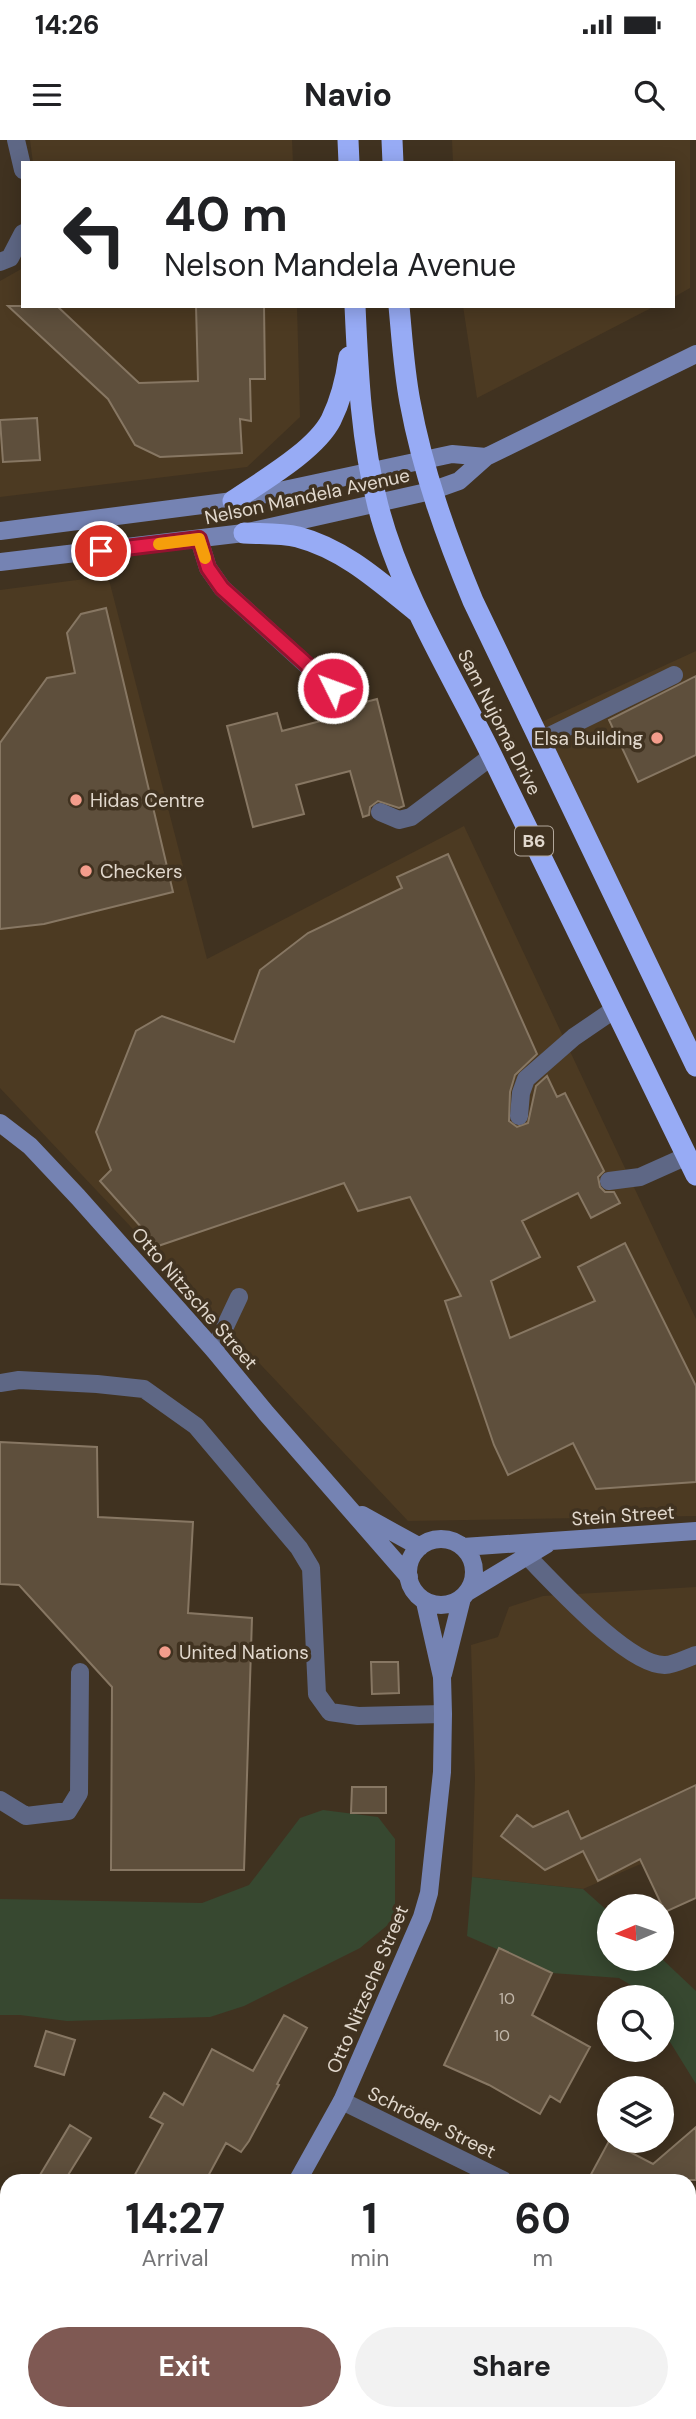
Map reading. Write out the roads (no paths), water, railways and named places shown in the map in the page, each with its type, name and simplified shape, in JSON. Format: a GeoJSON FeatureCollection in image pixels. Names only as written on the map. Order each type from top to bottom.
{"type":"FeatureCollection","features":[{"type":"Feature","properties":{"kind":"highway"},"geometry":{"type":"LineString","coordinates":[[348,140],[349,161]]}},
{"type":"Feature","properties":{"kind":"highway"},"geometry":{"type":"LineString","coordinates":[[392,140],[393,161]]}},
{"type":"Feature","properties":{"kind":"highway","name":"Sam Nujoma Drive"},"geometry":{"type":"LineString","coordinates":[[398,308],[409,401],[422,459],[444,531],[473,601],[696,1066]]}},
{"type":"Feature","properties":{"kind":"highway"},"geometry":{"type":"LineString","coordinates":[[233,501],[304,451],[330,423],[344,388],[355,312]]}},
{"type":"Feature","properties":{"kind":"highway","name":"Sam Nujoma Drive"},"geometry":{"type":"LineString","coordinates":[[355,312],[361,406],[370,471],[389,545],[420,614],[691,1166]]}},
{"type":"Feature","properties":{"kind":"highway"},"geometry":{"type":"LineString","coordinates":[[244,533],[296,536],[332,549],[362,567],[420,614]]}},
{"type":"Feature","properties":{"kind":"street"},"geometry":{"type":"LineString","coordinates":[[16,140],[21,161]]}},
{"type":"Feature","properties":{"kind":"street"},"geometry":{"type":"LineString","coordinates":[[0,262],[10,258],[21,237]]}},
{"type":"Feature","properties":{"kind":"street","name":"Nelson Mandela Avenue"},"geometry":{"type":"LineString","coordinates":[[0,562],[244,533],[431,491],[459,481],[486,457],[696,354]]}},
{"type":"Feature","properties":{"kind":"street","name":"Nelson Mandela Avenue"},"geometry":{"type":"LineString","coordinates":[[0,531],[233,501],[452,454],[486,457]]}},
{"type":"Feature","properties":{"kind":"street"},"geometry":{"type":"LineString","coordinates":[[199,539],[208,568],[222,588],[333,688],[343,708]]}},
{"type":"Feature","properties":{"kind":"street"},"geometry":{"type":"LineString","coordinates":[[539,741],[674,675]]}},
{"type":"Feature","properties":{"kind":"street"},"geometry":{"type":"LineString","coordinates":[[380,812],[399,820],[411,817],[492,756]]}},
{"type":"Feature","properties":{"kind":"street"},"geometry":{"type":"LineString","coordinates":[[519,1116],[520,1093],[526,1079],[575,1037],[615,1009]]}},
{"type":"Feature","properties":{"kind":"street","name":"Otto Nitzsche Street"},"geometry":{"type":"LineString","coordinates":[[0,1122],[30,1146],[214,1350],[409,1577]]}},
{"type":"Feature","properties":{"kind":"street"},"geometry":{"type":"LineString","coordinates":[[609,1181],[691,1166]]}},
{"type":"Feature","properties":{"kind":"street"},"geometry":{"type":"LineString","coordinates":[[214,1350],[239,1297]]}},
{"type":"Feature","properties":{"kind":"street"},"geometry":{"type":"LineString","coordinates":[[0,1383],[19,1380],[145,1389],[196,1426],[299,1548],[311,1568],[317,1694],[330,1712],[358,1716],[443,1714]]}},
{"type":"Feature","properties":{"kind":"street","name":"Otto Nitzsche Street"},"geometry":{"type":"LineString","coordinates":[[351,1509],[420,1547]]}},
{"type":"Feature","properties":{"kind":"street","name":"Stein Street"},"geometry":{"type":"LineString","coordinates":[[463,1547],[696,1531]]}},
{"type":"Feature","properties":{"kind":"street"},"geometry":{"type":"LineString","coordinates":[[437,1539],[455,1542],[463,1547],[474,1563],[473,1583],[466,1595],[444,1606],[425,1602],[417,1595],[409,1577],[409,1566],[420,1547],[437,1539]]}},
{"type":"Feature","properties":{"kind":"street","name":"Stein Street"},"geometry":{"type":"LineString","coordinates":[[466,1595],[526,1555],[553,1541]]}},
{"type":"Feature","properties":{"kind":"street"},"geometry":{"type":"LineString","coordinates":[[526,1555],[616,1642],[649,1661],[665,1665],[696,1655]]}},
{"type":"Feature","properties":{"kind":"street","name":"Otto Nitzsche Street"},"geometry":{"type":"LineString","coordinates":[[442,1677],[466,1595]]}},
{"type":"Feature","properties":{"kind":"street","name":"Otto Nitzsche Street"},"geometry":{"type":"LineString","coordinates":[[301,2174],[342,2101],[422,1917],[429,1893],[442,1772],[443,1714],[442,1677],[425,1602]]}},
{"type":"Feature","properties":{"kind":"street"},"geometry":{"type":"LineString","coordinates":[[0,1800],[26,1816],[68,1811],[79,1793],[80,1672]]}},
{"type":"Feature","properties":{"kind":"street","name":"Schröder Street"},"geometry":{"type":"LineString","coordinates":[[342,2101],[491,2174]]}},
{"type":"Feature","properties":{"kind":"place","name":"Elsa Building"},"geometry":{"type":"Point","coordinates":[657,738]}},
{"type":"Feature","properties":{"kind":"place","name":"Hidas Centre"},"geometry":{"type":"Point","coordinates":[76,800]}},
{"type":"Feature","properties":{"kind":"place","name":"Checkers"},"geometry":{"type":"Point","coordinates":[86,871]}},
{"type":"Feature","properties":{"kind":"place","name":"United Nations"},"geometry":{"type":"Point","coordinates":[165,1652]}}]}
